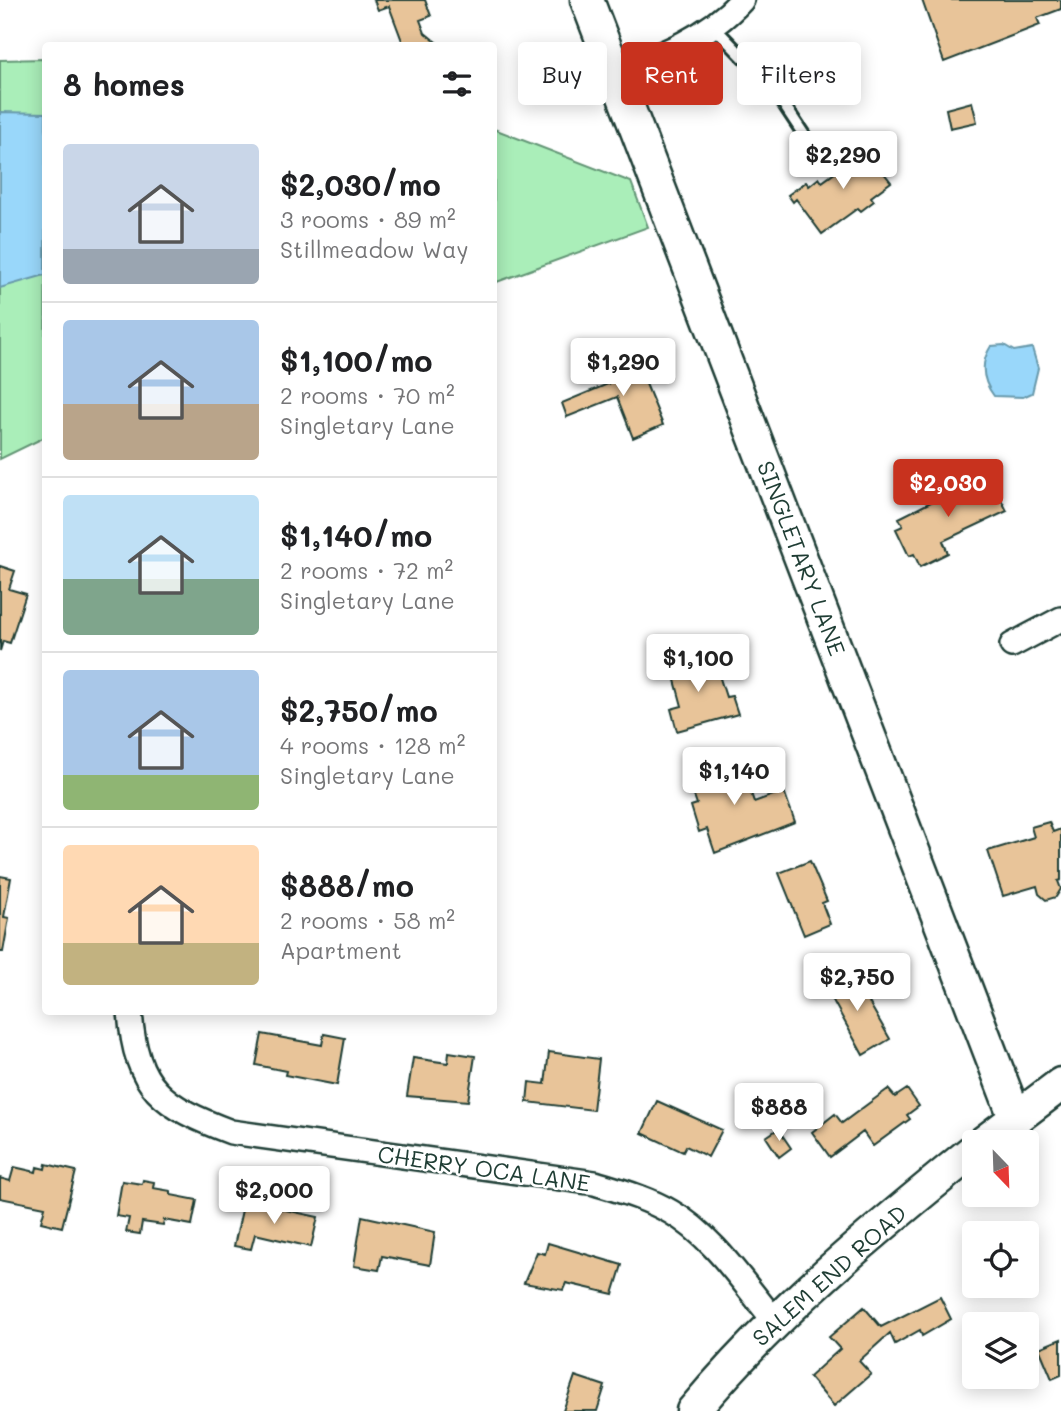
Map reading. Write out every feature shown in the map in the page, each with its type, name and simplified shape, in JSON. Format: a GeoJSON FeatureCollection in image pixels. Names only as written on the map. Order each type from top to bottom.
{"type":"FeatureCollection","features":[{"type":"Feature","properties":{"kind":"street","name":"SINGLETARY LANE"},"geometry":{"type":"LineString","coordinates":[[587,0],[1015,1117]]}},
{"type":"Feature","properties":{"kind":"street"},"geometry":{"type":"LineString","coordinates":[[616,71],[655,57],[713,26],[742,0]]}},
{"type":"Feature","properties":{"kind":"street"},"geometry":{"type":"LineString","coordinates":[[1012,645],[1061,619]]}},
{"type":"Feature","properties":{"kind":"street","name":"CHERRY OCA LANE"},"geometry":{"type":"LineString","coordinates":[[130,1015],[133,1045],[145,1076],[166,1101],[195,1118],[231,1132],[595,1183],[638,1196],[672,1212],[701,1234],[774,1320]]}},
{"type":"Feature","properties":{"kind":"street"},"geometry":{"type":"LineString","coordinates":[[999,1130],[1061,1084]]}},
{"type":"Feature","properties":{"kind":"street","name":"SALEM END ROAD"},"geometry":{"type":"LineString","coordinates":[[693,1411],[774,1320],[837,1261],[962,1160]]}},
{"type":"Feature","properties":{"kind":"lane"},"geometry":{"type":"LineString","coordinates":[[713,26],[773,88],[808,141]]}},
{"type":"Feature","properties":{"kind":"green space"},"geometry":{"type":"Polygon","coordinates":[[[42,59],[42,438],[0,459],[0,60],[42,59]]]}},
{"type":"Feature","properties":{"kind":"green space"},"geometry":{"type":"Polygon","coordinates":[[[497,130],[631,182],[648,227],[497,282],[497,130]]]}},
{"type":"Feature","properties":{"kind":"water"},"geometry":{"type":"Polygon","coordinates":[[[0,112],[42,113],[42,276],[0,288],[0,112]]]}},
{"type":"Feature","properties":{"kind":"water"},"geometry":{"type":"Polygon","coordinates":[[[1004,345],[1014,351],[1032,348],[1038,368],[1032,393],[1023,397],[994,396],[990,390],[984,371],[987,352],[991,346],[1004,345]]]}},
{"type":"Feature","properties":{"kind":"building"},"geometry":{"type":"Polygon","coordinates":[[[374,0],[425,0],[431,16],[420,20],[425,33],[436,42],[402,42],[389,6],[378,10],[374,0]]]}},
{"type":"Feature","properties":{"kind":"building"},"geometry":{"type":"Polygon","coordinates":[[[922,0],[1061,0],[1061,9],[1037,18],[1040,25],[944,62],[922,0]]]}},
{"type":"Feature","properties":{"kind":"building"},"geometry":{"type":"Polygon","coordinates":[[[972,102],[977,122],[950,128],[946,109],[972,102]]]}},
{"type":"Feature","properties":{"kind":"building"},"geometry":{"type":"Polygon","coordinates":[[[871,147],[884,164],[880,168],[891,182],[871,197],[874,201],[861,211],[858,208],[822,234],[796,199],[793,202],[788,195],[806,182],[809,186],[819,178],[822,182],[871,147]]]}},
{"type":"Feature","properties":{"kind":"building"},"geometry":{"type":"Polygon","coordinates":[[[635,357],[663,425],[633,438],[617,397],[567,417],[562,403],[608,384],[602,371],[635,357]]]}},
{"type":"Feature","properties":{"kind":"building"},"geometry":{"type":"Polygon","coordinates":[[[979,477],[983,485],[987,484],[990,489],[995,487],[1007,511],[943,541],[948,553],[920,567],[914,554],[909,556],[896,529],[903,526],[899,518],[939,498],[937,493],[979,477]]]}},
{"type":"Feature","properties":{"kind":"building"},"geometry":{"type":"Polygon","coordinates":[[[0,566],[15,571],[9,589],[26,594],[10,643],[3,641],[0,651],[0,566]]]}},
{"type":"Feature","properties":{"kind":"building"},"geometry":{"type":"Polygon","coordinates":[[[697,650],[704,677],[718,672],[726,697],[732,696],[738,714],[677,731],[671,709],[682,706],[669,658],[697,650]]]}},
{"type":"Feature","properties":{"kind":"building"},"geometry":{"type":"Polygon","coordinates":[[[739,757],[754,802],[784,791],[795,822],[715,853],[707,829],[699,832],[691,806],[697,804],[687,776],[739,757]]]}},
{"type":"Feature","properties":{"kind":"building"},"geometry":{"type":"Polygon","coordinates":[[[1049,822],[1053,832],[1061,829],[1061,880],[1058,881],[1061,889],[1056,897],[1046,900],[1039,894],[1037,886],[1003,896],[988,851],[1034,837],[1031,827],[1049,822]]]}},
{"type":"Feature","properties":{"kind":"building"},"geometry":{"type":"Polygon","coordinates":[[[810,861],[827,901],[822,903],[830,924],[804,935],[779,873],[810,861]]]}},
{"type":"Feature","properties":{"kind":"building"},"geometry":{"type":"Polygon","coordinates":[[[0,876],[11,878],[4,917],[9,918],[3,952],[0,952],[0,876]]]}},
{"type":"Feature","properties":{"kind":"building"},"geometry":{"type":"Polygon","coordinates":[[[851,971],[890,1039],[863,1055],[825,986],[851,971]]]}},
{"type":"Feature","properties":{"kind":"building"},"geometry":{"type":"Polygon","coordinates":[[[262,1034],[322,1045],[324,1034],[345,1038],[337,1085],[285,1075],[286,1071],[256,1065],[262,1034]]]}},
{"type":"Feature","properties":{"kind":"building"},"geometry":{"type":"Polygon","coordinates":[[[449,1052],[475,1056],[468,1101],[407,1096],[413,1058],[448,1063],[449,1052]]]}},
{"type":"Feature","properties":{"kind":"building"},"geometry":{"type":"Polygon","coordinates":[[[549,1052],[599,1059],[593,1110],[527,1102],[529,1082],[545,1084],[549,1052]]]}},
{"type":"Feature","properties":{"kind":"building"},"geometry":{"type":"Polygon","coordinates":[[[888,1089],[895,1097],[907,1089],[919,1106],[907,1115],[910,1119],[873,1146],[863,1132],[830,1157],[812,1132],[835,1114],[842,1123],[888,1089]]]}},
{"type":"Feature","properties":{"kind":"building"},"geometry":{"type":"Polygon","coordinates":[[[657,1101],[722,1130],[708,1157],[686,1146],[683,1152],[642,1133],[657,1101]]]}},
{"type":"Feature","properties":{"kind":"building"},"geometry":{"type":"Polygon","coordinates":[[[778,1129],[791,1148],[779,1157],[766,1137],[778,1129]]]}},
{"type":"Feature","properties":{"kind":"building"},"geometry":{"type":"Polygon","coordinates":[[[46,1164],[76,1171],[62,1227],[41,1222],[45,1207],[0,1198],[0,1178],[10,1181],[14,1167],[36,1172],[37,1167],[45,1169],[46,1164]]]}},
{"type":"Feature","properties":{"kind":"building"},"geometry":{"type":"Polygon","coordinates":[[[143,1180],[154,1182],[153,1188],[171,1191],[171,1195],[197,1200],[192,1225],[164,1220],[163,1225],[142,1222],[140,1234],[126,1232],[129,1218],[116,1216],[122,1181],[142,1184],[143,1180]]]}},
{"type":"Feature","properties":{"kind":"building"},"geometry":{"type":"Polygon","coordinates":[[[244,1201],[318,1217],[311,1247],[255,1234],[251,1249],[234,1246],[244,1201]]]}},
{"type":"Feature","properties":{"kind":"building"},"geometry":{"type":"Polygon","coordinates":[[[362,1216],[435,1232],[430,1265],[382,1256],[379,1270],[354,1266],[362,1216]]]}},
{"type":"Feature","properties":{"kind":"building"},"geometry":{"type":"Polygon","coordinates":[[[548,1243],[622,1265],[613,1294],[566,1283],[563,1290],[524,1283],[537,1252],[545,1254],[548,1243]]]}},
{"type":"Feature","properties":{"kind":"building"},"geometry":{"type":"Polygon","coordinates":[[[940,1297],[951,1319],[922,1336],[920,1330],[895,1344],[890,1333],[859,1361],[871,1374],[834,1406],[809,1377],[840,1349],[829,1337],[864,1307],[881,1327],[940,1297]]]}},
{"type":"Feature","properties":{"kind":"building"},"geometry":{"type":"Polygon","coordinates":[[[1061,1339],[1061,1375],[1052,1379],[1039,1348],[1061,1339]]]}},
{"type":"Feature","properties":{"kind":"building"},"geometry":{"type":"Polygon","coordinates":[[[575,1376],[605,1386],[597,1411],[563,1411],[575,1376]]]}}]}
